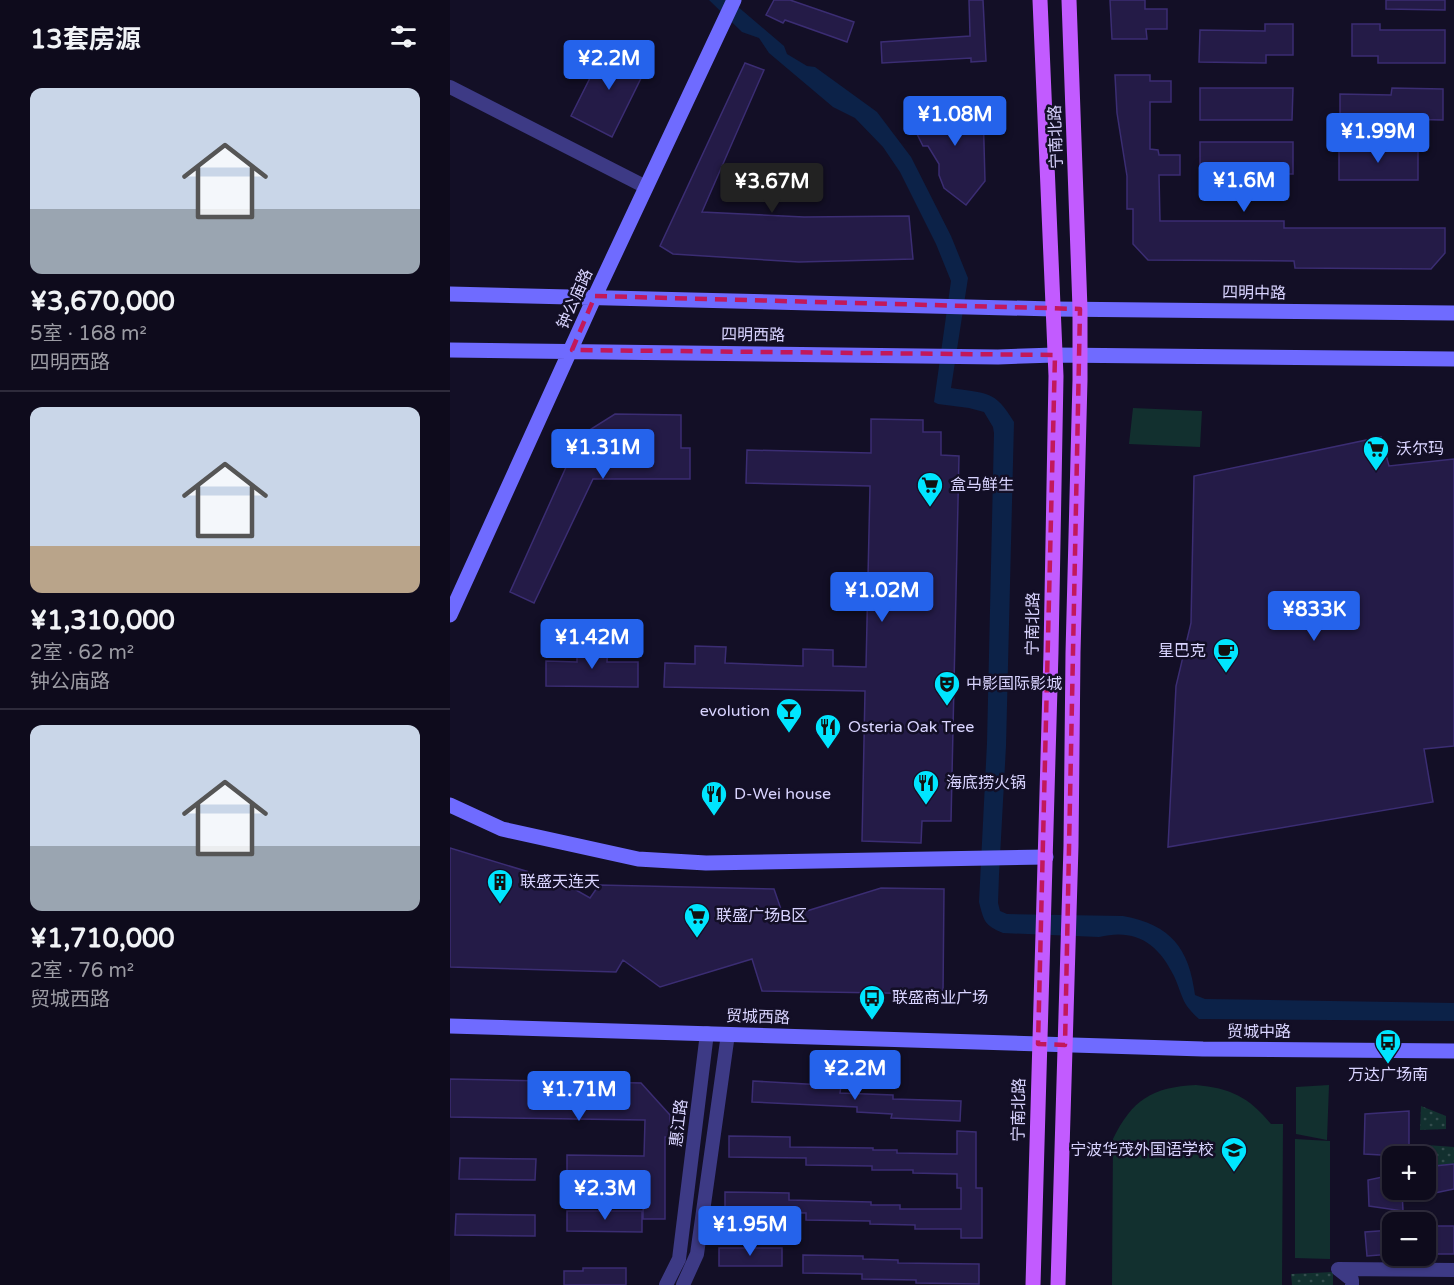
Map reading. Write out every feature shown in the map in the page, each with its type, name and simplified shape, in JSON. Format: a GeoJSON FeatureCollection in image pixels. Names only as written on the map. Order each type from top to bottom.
{"type":"FeatureCollection","features":[{"type":"Feature","properties":{"kind":"main road","name":"钟公庙路"},"geometry":{"type":"LineString","coordinates":[[450,615],[595,296],[734,0]]}},
{"type":"Feature","properties":{"kind":"main road","name":"宁南北路"},"geometry":{"type":"LineString","coordinates":[[1033,1285],[1038,1044],[1052,633],[1054,355],[1040,0]]}},
{"type":"Feature","properties":{"kind":"main road","name":"宁南北路"},"geometry":{"type":"LineString","coordinates":[[1069,0],[1080,355]]}},
{"type":"Feature","properties":{"kind":"main road","name":"四明西路"},"geometry":{"type":"LineString","coordinates":[[450,294],[1053,309]]}},
{"type":"Feature","properties":{"kind":"main road","name":"四明中路"},"geometry":{"type":"LineString","coordinates":[[1053,309],[1454,313]]}},
{"type":"Feature","properties":{"kind":"main road","name":"四明西路"},"geometry":{"type":"LineString","coordinates":[[450,350],[998,357],[1054,355]]}},
{"type":"Feature","properties":{"kind":"main road"},"geometry":{"type":"LineString","coordinates":[[1054,355],[1454,359]]}},
{"type":"Feature","properties":{"kind":"main road"},"geometry":{"type":"LineString","coordinates":[[1058,1285],[1071,846],[1080,355]]}},
{"type":"Feature","properties":{"kind":"main road"},"geometry":{"type":"LineString","coordinates":[[450,805],[502,829],[638,859],[706,863],[1046,857]]}},
{"type":"Feature","properties":{"kind":"main road","name":"贸城西路"},"geometry":{"type":"LineString","coordinates":[[450,1026],[1065,1045]]}},
{"type":"Feature","properties":{"kind":"main road","name":"贸城中路"},"geometry":{"type":"LineString","coordinates":[[1065,1045],[1203,1049],[1454,1051]]}},
{"type":"Feature","properties":{"kind":"street"},"geometry":{"type":"LineString","coordinates":[[450,87],[646,187]]}},
{"type":"Feature","properties":{"kind":"street","name":"惠江路"},"geometry":{"type":"LineString","coordinates":[[666,1285],[678,1259],[707,1033]]}},
{"type":"Feature","properties":{"kind":"street"},"geometry":{"type":"LineString","coordinates":[[683,1285],[697,1254],[728,1034]]}},
{"type":"Feature","properties":{"kind":"street"},"geometry":{"type":"LineString","coordinates":[[1352,1285],[1352,1280],[1338,1269],[1454,1270]]}},
{"type":"Feature","properties":{"kind":"highlighted area"},"geometry":{"type":"Polygon","coordinates":[[[595,296],[1080,309],[1065,1045],[1038,1044],[1055,355],[572,350],[595,296]]]}},
{"type":"Feature","properties":{"kind":"green space"},"geometry":{"type":"Polygon","coordinates":[[[1133,408],[1202,411],[1200,447],[1129,444],[1133,408]]]}},
{"type":"Feature","properties":{"kind":"green space"},"geometry":{"type":"Polygon","coordinates":[[[1196,1085],[1219,1089],[1238,1096],[1255,1107],[1271,1124],[1283,1124],[1282,1285],[1112,1285],[1113,1139],[1128,1114],[1145,1098],[1167,1089],[1196,1085]]]}},
{"type":"Feature","properties":{"kind":"green space"},"geometry":{"type":"Polygon","coordinates":[[[1329,1085],[1327,1140],[1296,1134],[1296,1087],[1329,1085]]]}},
{"type":"Feature","properties":{"kind":"green space"},"geometry":{"type":"Polygon","coordinates":[[[1421,1106],[1446,1116],[1446,1129],[1420,1130],[1421,1106]]]}},
{"type":"Feature","properties":{"kind":"green space"},"geometry":{"type":"Polygon","coordinates":[[[1295,1139],[1330,1141],[1330,1259],[1295,1258],[1295,1139]]]}},
{"type":"Feature","properties":{"kind":"green space"},"geometry":{"type":"Polygon","coordinates":[[[1413,1144],[1454,1147],[1454,1164],[1436,1166],[1436,1146],[1412,1146],[1413,1144]]]}},
{"type":"Feature","properties":{"kind":"green space"},"geometry":{"type":"Polygon","coordinates":[[[1333,1272],[1333,1285],[1292,1285],[1291,1274],[1333,1272]]]}},
{"type":"Feature","properties":{"kind":"water"},"geometry":{"type":"Polygon","coordinates":[[[709,0],[730,0],[784,46],[787,54],[807,66],[815,67],[877,112],[911,157],[951,236],[968,278],[951,388],[995,398],[1014,422],[1006,746],[998,903],[1000,911],[1007,914],[1123,916],[1154,926],[1175,941],[1188,964],[1195,995],[1205,999],[1454,1003],[1454,1021],[1199,1019],[1183,999],[1168,964],[1153,947],[1144,941],[1124,935],[1099,937],[1003,933],[986,922],[979,902],[987,743],[994,433],[984,412],[934,402],[951,281],[936,244],[900,172],[883,147],[855,118],[833,107],[769,53],[759,38],[742,32],[709,0]]]}},
{"type":"Feature","properties":{"kind":"building"},"geometry":{"type":"Polygon","coordinates":[[[774,0],[790,0],[854,22],[847,42],[785,20],[783,23],[766,15],[774,0]]]}},
{"type":"Feature","properties":{"kind":"building"},"geometry":{"type":"Polygon","coordinates":[[[969,0],[983,0],[986,61],[971,62],[971,58],[882,63],[881,42],[970,36],[969,0]]]}},
{"type":"Feature","properties":{"kind":"building"},"geometry":{"type":"Polygon","coordinates":[[[1110,0],[1145,0],[1145,9],[1167,9],[1167,29],[1146,29],[1147,39],[1112,39],[1110,0]]]}},
{"type":"Feature","properties":{"kind":"building"},"geometry":{"type":"Polygon","coordinates":[[[1386,0],[1445,0],[1445,10],[1386,9],[1386,0]]]}},
{"type":"Feature","properties":{"kind":"building"},"geometry":{"type":"Polygon","coordinates":[[[1265,24],[1293,24],[1293,55],[1266,55],[1266,63],[1199,62],[1200,30],[1265,31],[1265,24]]]}},
{"type":"Feature","properties":{"kind":"building"},"geometry":{"type":"Polygon","coordinates":[[[1352,24],[1380,24],[1380,30],[1445,30],[1445,63],[1378,63],[1378,56],[1352,56],[1352,24]]]}},
{"type":"Feature","properties":{"kind":"building"},"geometry":{"type":"Polygon","coordinates":[[[606,46],[647,66],[612,137],[571,116],[606,46]]]}},
{"type":"Feature","properties":{"kind":"building"},"geometry":{"type":"Polygon","coordinates":[[[745,63],[764,70],[702,212],[804,217],[909,216],[913,259],[799,262],[673,254],[660,246],[745,63]]]}},
{"type":"Feature","properties":{"kind":"building"},"geometry":{"type":"Polygon","coordinates":[[[1115,75],[1150,75],[1150,81],[1171,81],[1171,102],[1150,102],[1150,149],[1158,150],[1159,155],[1180,155],[1180,175],[1159,175],[1160,221],[1284,221],[1284,228],[1445,228],[1445,253],[1431,269],[1295,268],[1294,261],[1148,260],[1133,244],[1133,209],[1127,209],[1127,176],[1117,113],[1115,75]]]}},
{"type":"Feature","properties":{"kind":"building"},"geometry":{"type":"Polygon","coordinates":[[[1200,88],[1293,88],[1292,120],[1200,120],[1200,88]]]}},
{"type":"Feature","properties":{"kind":"building"},"geometry":{"type":"Polygon","coordinates":[[[1392,88],[1443,89],[1443,120],[1393,119],[1393,127],[1340,127],[1340,94],[1391,95],[1392,88]]]}},
{"type":"Feature","properties":{"kind":"building"},"geometry":{"type":"Polygon","coordinates":[[[983,107],[985,181],[966,205],[944,188],[939,175],[939,164],[928,146],[923,146],[906,112],[983,107]]]}},
{"type":"Feature","properties":{"kind":"building"},"geometry":{"type":"Polygon","coordinates":[[[1200,142],[1293,142],[1293,174],[1200,174],[1200,142]]]}},
{"type":"Feature","properties":{"kind":"building"},"geometry":{"type":"Polygon","coordinates":[[[1339,147],[1418,147],[1418,180],[1339,180],[1339,147]]]}},
{"type":"Feature","properties":{"kind":"building"},"geometry":{"type":"Polygon","coordinates":[[[615,414],[681,415],[681,448],[690,448],[690,479],[593,479],[534,603],[510,592],[580,436],[615,414]]]}},
{"type":"Feature","properties":{"kind":"building"},"geometry":{"type":"Polygon","coordinates":[[[871,419],[923,420],[923,432],[941,432],[941,455],[959,456],[951,821],[922,821],[921,843],[862,841],[865,691],[664,687],[665,663],[695,664],[695,646],[726,647],[725,663],[803,666],[803,649],[833,650],[833,666],[866,667],[870,486],[746,483],[747,450],[871,453],[871,419]]]}},
{"type":"Feature","properties":{"kind":"building"},"geometry":{"type":"Polygon","coordinates":[[[1381,437],[1389,466],[1454,459],[1454,746],[1424,749],[1433,802],[1168,847],[1176,686],[1191,623],[1194,476],[1381,437]]]}},
{"type":"Feature","properties":{"kind":"building"},"geometry":{"type":"Polygon","coordinates":[[[577,645],[608,645],[607,662],[638,662],[638,687],[546,686],[546,661],[577,662],[577,645]]]}},
{"type":"Feature","properties":{"kind":"building","name":"联盛广场B区"},"geometry":{"type":"Polygon","coordinates":[[[450,848],[562,882],[590,898],[599,885],[774,889],[784,918],[881,888],[944,889],[943,994],[762,991],[752,959],[660,987],[623,960],[616,972],[450,967],[450,848]]]}},
{"type":"Feature","properties":{"kind":"building"},"geometry":{"type":"Polygon","coordinates":[[[450,1079],[641,1083],[670,1115],[670,1137],[665,1137],[665,1219],[643,1219],[644,1175],[567,1175],[567,1155],[644,1156],[645,1120],[450,1117],[450,1079]]]}},
{"type":"Feature","properties":{"kind":"building"},"geometry":{"type":"Polygon","coordinates":[[[753,1081],[841,1086],[840,1093],[893,1095],[893,1099],[961,1101],[960,1121],[891,1118],[892,1114],[857,1112],[857,1107],[752,1102],[753,1081]]]}},
{"type":"Feature","properties":{"kind":"building"},"geometry":{"type":"Polygon","coordinates":[[[1409,1111],[1409,1146],[1382,1146],[1382,1155],[1364,1154],[1365,1114],[1409,1111]]]}},
{"type":"Feature","properties":{"kind":"building"},"geometry":{"type":"Polygon","coordinates":[[[957,1131],[976,1132],[976,1188],[982,1188],[982,1238],[961,1238],[961,1229],[915,1229],[915,1225],[870,1224],[870,1221],[806,1220],[806,1213],[725,1212],[725,1192],[789,1193],[789,1200],[871,1202],[871,1205],[900,1205],[900,1209],[961,1209],[961,1188],[957,1188],[957,1174],[913,1173],[913,1170],[872,1170],[872,1166],[806,1165],[806,1158],[729,1157],[729,1136],[790,1137],[790,1147],[873,1148],[873,1150],[897,1150],[897,1153],[957,1154],[957,1131]]]}},
{"type":"Feature","properties":{"kind":"building"},"geometry":{"type":"Polygon","coordinates":[[[460,1158],[536,1159],[535,1180],[459,1179],[460,1158]]]}},
{"type":"Feature","properties":{"kind":"building"},"geometry":{"type":"Polygon","coordinates":[[[1454,1164],[1454,1189],[1436,1193],[1436,1166],[1454,1164]]]}},
{"type":"Feature","properties":{"kind":"building"},"geometry":{"type":"Polygon","coordinates":[[[1382,1177],[1382,1200],[1402,1200],[1403,1211],[1369,1206],[1368,1180],[1382,1177]]]}},
{"type":"Feature","properties":{"kind":"building"},"geometry":{"type":"Polygon","coordinates":[[[567,1211],[642,1211],[642,1232],[567,1231],[567,1211]]]}},
{"type":"Feature","properties":{"kind":"building"},"geometry":{"type":"Polygon","coordinates":[[[456,1214],[535,1215],[535,1236],[455,1235],[456,1214]]]}},
{"type":"Feature","properties":{"kind":"building"},"geometry":{"type":"Polygon","coordinates":[[[1436,1226],[1454,1226],[1454,1254],[1436,1254],[1436,1226]]]}},
{"type":"Feature","properties":{"kind":"building"},"geometry":{"type":"Polygon","coordinates":[[[1382,1231],[1382,1255],[1367,1256],[1365,1232],[1382,1231]]]}},
{"type":"Feature","properties":{"kind":"building"},"geometry":{"type":"Polygon","coordinates":[[[719,1248],[782,1248],[782,1266],[719,1266],[719,1248]]]}},
{"type":"Feature","properties":{"kind":"building"},"geometry":{"type":"Polygon","coordinates":[[[803,1255],[863,1256],[863,1259],[898,1260],[898,1263],[979,1264],[979,1284],[916,1283],[916,1280],[862,1279],[862,1274],[803,1273],[803,1255]]]}},
{"type":"Feature","properties":{"kind":"building"},"geometry":{"type":"Polygon","coordinates":[[[583,1268],[626,1268],[626,1285],[564,1285],[564,1271],[583,1271],[583,1268]]]}},
{"type":"Feature","properties":{"kind":"place","name":"沃尔玛"},"geometry":{"type":"Point","coordinates":[1376,472]}},
{"type":"Feature","properties":{"kind":"place","name":"盒马鲜生"},"geometry":{"type":"Point","coordinates":[930,508]}},
{"type":"Feature","properties":{"kind":"place","name":"星巴克"},"geometry":{"type":"Point","coordinates":[1226,674]}},
{"type":"Feature","properties":{"kind":"place","name":"中影国际影城"},"geometry":{"type":"Point","coordinates":[947,707]}},
{"type":"Feature","properties":{"kind":"place","name":"evolution"},"geometry":{"type":"Point","coordinates":[789,734]}},
{"type":"Feature","properties":{"kind":"place","name":"Osteria Oak Tree"},"geometry":{"type":"Point","coordinates":[828,750]}},
{"type":"Feature","properties":{"kind":"place","name":"海底捞火锅"},"geometry":{"type":"Point","coordinates":[926,806]}},
{"type":"Feature","properties":{"kind":"place","name":"D-Wei house"},"geometry":{"type":"Point","coordinates":[714,817]}},
{"type":"Feature","properties":{"kind":"place","name":"联盛天连天"},"geometry":{"type":"Point","coordinates":[500,905]}},
{"type":"Feature","properties":{"kind":"place","name":"联盛广场B区"},"geometry":{"type":"Point","coordinates":[697,939]}},
{"type":"Feature","properties":{"kind":"place","name":"联盛商业广场"},"geometry":{"type":"Point","coordinates":[872,1021]}},
{"type":"Feature","properties":{"kind":"place","name":"万达广场南"},"geometry":{"type":"Point","coordinates":[1388,1065]}},
{"type":"Feature","properties":{"kind":"place","name":"宁波华茂外国语学校"},"geometry":{"type":"Point","coordinates":[1234,1173]}}]}
